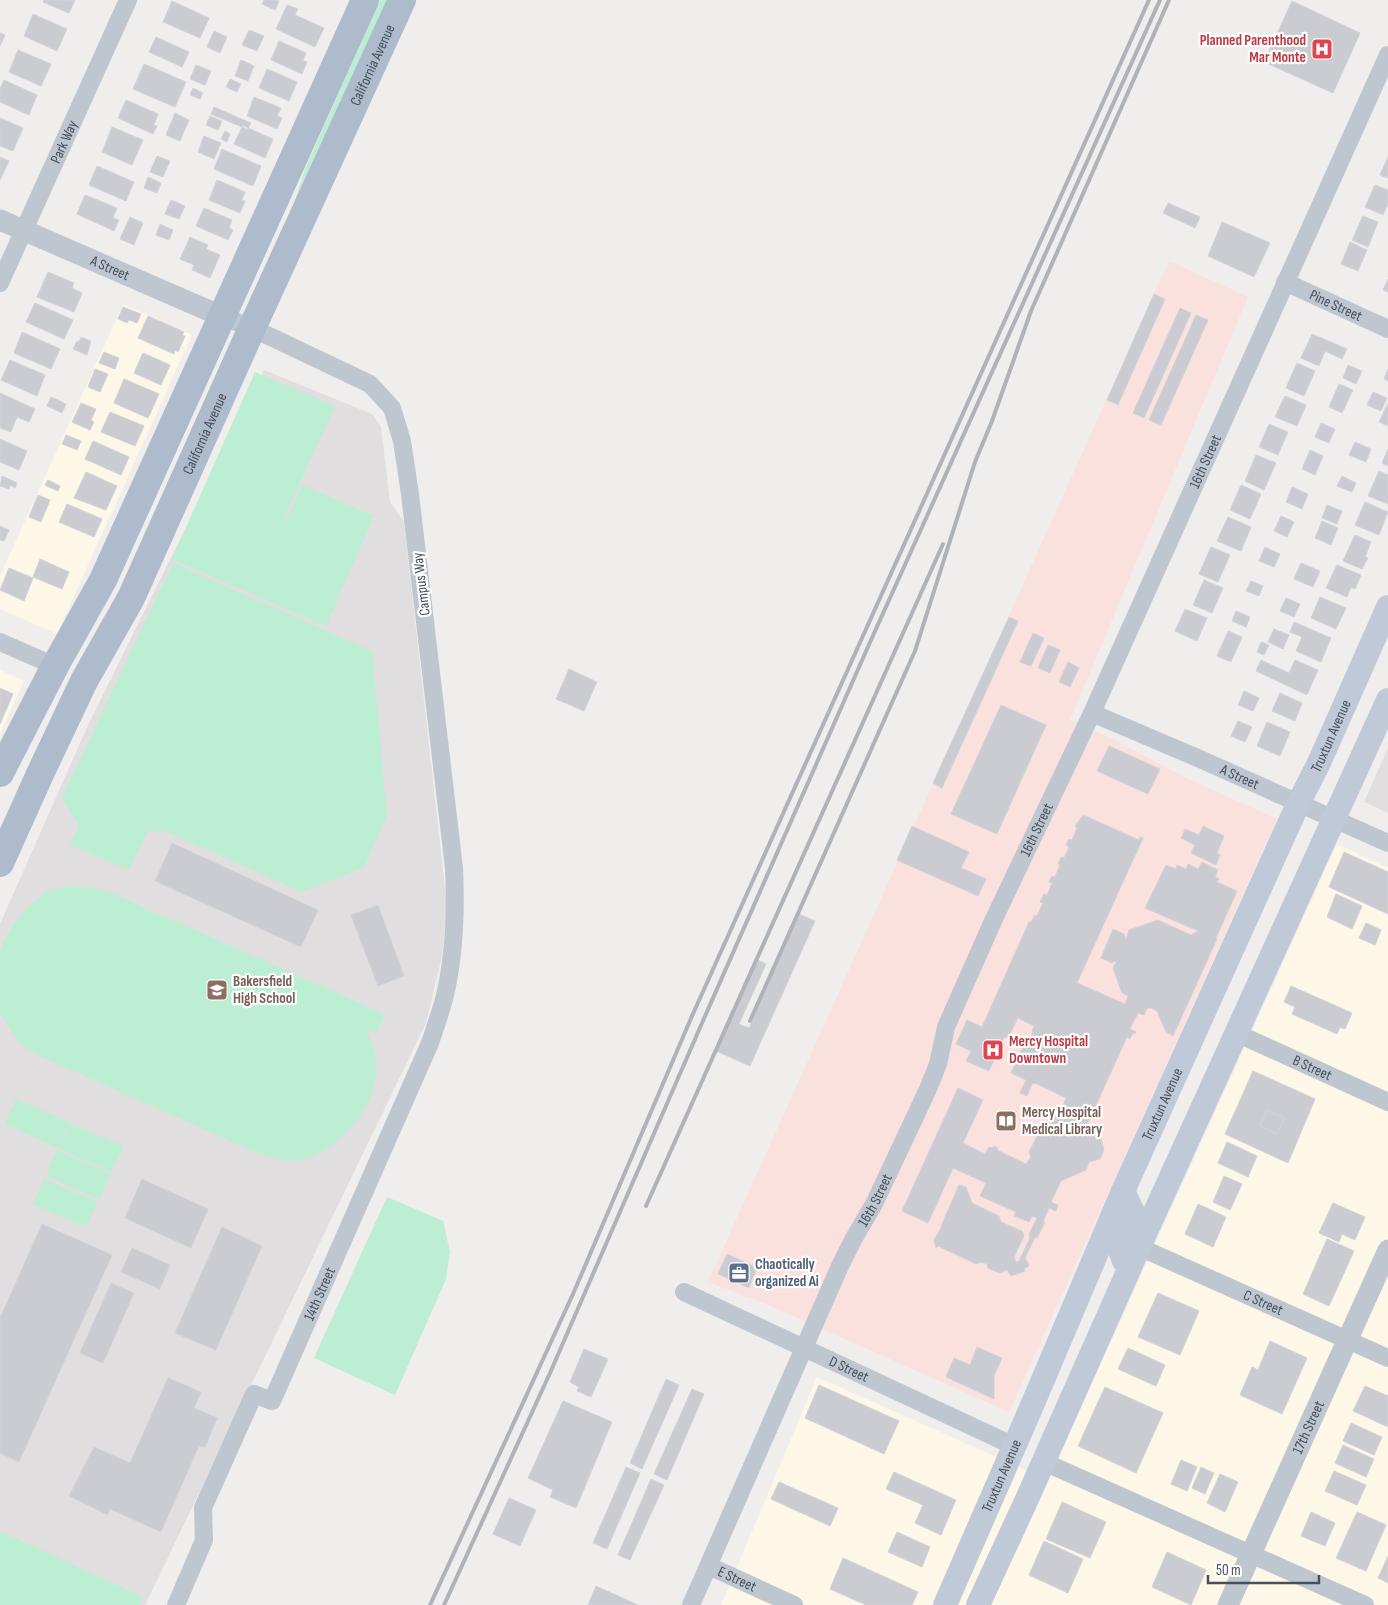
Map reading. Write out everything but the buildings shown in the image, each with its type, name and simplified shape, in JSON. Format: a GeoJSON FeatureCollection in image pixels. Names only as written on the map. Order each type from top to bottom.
{"type":"FeatureCollection","features":[{"type":"Feature","properties":{"kind":"main road"},"geometry":{"type":"LineString","coordinates":[[0,773],[54,666],[103,580],[364,0]]}},
{"type":"Feature","properties":{"kind":"main road","name":"California Avenue"},"geometry":{"type":"LineString","coordinates":[[0,863],[84,681],[131,598],[402,0]]}},
{"type":"Feature","properties":{"kind":"main road","name":"Truxtun Avenue"},"geometry":{"type":"LineString","coordinates":[[945,1605],[1123,1191],[1388,607]]}},
{"type":"Feature","properties":{"kind":"main road"},"geometry":{"type":"LineString","coordinates":[[978,1605],[1028,1499],[1127,1272],[1388,700]]}},
{"type":"Feature","properties":{"kind":"main road"},"geometry":{"type":"LineString","coordinates":[[1123,1191],[1133,1212],[1121,1253],[1127,1272]]}},
{"type":"Feature","properties":{"kind":"main road"},"geometry":{"type":"LineString","coordinates":[[1031,1408],[1035,1446],[1044,1462]]}},
{"type":"Feature","properties":{"kind":"main road"},"geometry":{"type":"LineString","coordinates":[[1014,1446],[1020,1454],[1028,1499]]}},
{"type":"Feature","properties":{"kind":"street","name":"Park Way"},"geometry":{"type":"LineString","coordinates":[[0,282],[128,0]]}},
{"type":"Feature","properties":{"kind":"street","name":"16th Street"},"geometry":{"type":"LineString","coordinates":[[691,1605],[840,1266],[874,1204],[928,1088],[938,1064],[946,1027],[997,913],[1092,713],[1388,55]]}},
{"type":"Feature","properties":{"kind":"street","name":"A Street"},"geometry":{"type":"LineString","coordinates":[[0,220],[221,316]]}},
{"type":"Feature","properties":{"kind":"street","name":"Pine Street"},"geometry":{"type":"LineString","coordinates":[[1286,282],[1388,329]]}},
{"type":"Feature","properties":{"kind":"street","name":"Campus Way"},"geometry":{"type":"LineString","coordinates":[[221,316],[252,328],[370,384],[392,408],[402,441],[410,494],[454,868],[456,904],[452,956]]}},
{"type":"Feature","properties":{"kind":"street"},"geometry":{"type":"LineString","coordinates":[[0,642],[54,666]]}},
{"type":"Feature","properties":{"kind":"street","name":"A Street"},"geometry":{"type":"LineString","coordinates":[[1092,713],[1388,843]]}},
{"type":"Feature","properties":{"kind":"street","name":"14th Street"},"geometry":{"type":"LineString","coordinates":[[176,1605],[204,1540],[203,1508],[254,1394],[272,1401],[430,1043],[444,998],[452,956]]}},
{"type":"Feature","properties":{"kind":"street","name":"B Street"},"geometry":{"type":"LineString","coordinates":[[1236,1033],[1388,1102]]}},
{"type":"Feature","properties":{"kind":"street","name":"C Street"},"geometry":{"type":"LineString","coordinates":[[1139,1247],[1388,1358]]}},
{"type":"Feature","properties":{"kind":"street","name":"17th Street"},"geometry":{"type":"LineString","coordinates":[[1228,1605],[1388,1250]]}},
{"type":"Feature","properties":{"kind":"street","name":"D Street"},"geometry":{"type":"LineString","coordinates":[[684,1292],[1014,1446]]}},
{"type":"Feature","properties":{"kind":"street"},"geometry":{"type":"LineString","coordinates":[[1044,1462],[1366,1605]]}},
{"type":"Feature","properties":{"kind":"street","name":"E Street"},"geometry":{"type":"LineString","coordinates":[[709,1566],[794,1605]]}},
{"type":"Feature","properties":{"kind":"shaded area","name":"Mercy Hospital Downtown"},"geometry":{"type":"Polygon","coordinates":[[[1169,261],[1248,297],[1070,720],[1115,740],[1186,778],[1277,819],[1009,1412],[766,1304],[708,1282],[1169,261]]]}},
{"type":"Feature","properties":{"kind":"shaded area"},"geometry":{"type":"Polygon","coordinates":[[[123,304],[192,335],[57,634],[0,609],[0,576],[123,304]]]}},
{"type":"Feature","properties":{"kind":"shaded area","name":"Bakersfield High School"},"geometry":{"type":"Polygon","coordinates":[[[264,370],[372,414],[381,427],[390,502],[404,522],[447,906],[442,956],[426,1023],[145,1605],[0,1605],[0,924],[88,725],[264,370]]]}},
{"type":"Feature","properties":{"kind":"shaded area"},"geometry":{"type":"Polygon","coordinates":[[[0,670],[24,681],[0,735],[0,670]]]}},
{"type":"Feature","properties":{"kind":"shaded area"},"geometry":{"type":"Polygon","coordinates":[[[1388,748],[1388,813],[1364,802],[1388,748]]]}},
{"type":"Feature","properties":{"kind":"shaded area"},"geometry":{"type":"Polygon","coordinates":[[[1337,844],[1388,868],[1388,1605],[721,1605],[817,1377],[1048,1480],[1337,844]]]}},
{"type":"Feature","properties":{"kind":"green space"},"geometry":{"type":"Polygon","coordinates":[[[380,0],[390,0],[292,210],[305,169],[380,0]]]}},
{"type":"Feature","properties":{"kind":"green space"},"geometry":{"type":"Polygon","coordinates":[[[255,372],[335,406],[284,518],[285,520],[302,485],[374,516],[326,626],[172,559],[255,372]]]}},
{"type":"Feature","properties":{"kind":"green space"},"geometry":{"type":"Polygon","coordinates":[[[173,563],[372,651],[387,816],[364,867],[302,892],[163,830],[148,831],[129,870],[70,845],[79,826],[62,798],[173,563]]]}},
{"type":"Feature","properties":{"kind":"green space"},"geometry":{"type":"Polygon","coordinates":[[[68,886],[93,887],[111,893],[384,1014],[377,1032],[366,1029],[375,1055],[376,1076],[370,1098],[360,1117],[345,1134],[326,1149],[304,1159],[285,1160],[255,1152],[40,1056],[21,1044],[0,1013],[0,952],[17,919],[36,900],[47,892],[68,886]]]}},
{"type":"Feature","properties":{"kind":"green space"},"geometry":{"type":"Polygon","coordinates":[[[16,1099],[69,1122],[58,1148],[5,1124],[16,1099]]]}},
{"type":"Feature","properties":{"kind":"green space"},"geometry":{"type":"Polygon","coordinates":[[[70,1123],[123,1146],[112,1172],[59,1149],[70,1123]]]}},
{"type":"Feature","properties":{"kind":"green space"},"geometry":{"type":"Polygon","coordinates":[[[57,1150],[110,1174],[99,1199],[46,1176],[57,1150]]]}},
{"type":"Feature","properties":{"kind":"green space"},"geometry":{"type":"Polygon","coordinates":[[[44,1179],[97,1202],[86,1227],[33,1204],[44,1179]]]}},
{"type":"Feature","properties":{"kind":"green space"},"geometry":{"type":"Polygon","coordinates":[[[387,1197],[443,1221],[450,1252],[446,1279],[395,1395],[314,1358],[387,1197]]]}},
{"type":"Feature","properties":{"kind":"green space"},"geometry":{"type":"Polygon","coordinates":[[[0,1531],[143,1597],[139,1605],[0,1605],[0,1531]]]}},
{"type":"Feature","properties":{"kind":"railway"},"geometry":{"type":"LineString","coordinates":[[430,1605],[573,1294],[692,1016],[1149,0]]}},
{"type":"Feature","properties":{"kind":"railway"},"geometry":{"type":"LineString","coordinates":[[444,1605],[550,1373],[871,640],[1160,0]]}},
{"type":"Feature","properties":{"kind":"railway"},"geometry":{"type":"LineString","coordinates":[[750,1021],[915,651],[975,462],[992,421],[1031,311],[1169,0]]}},
{"type":"Feature","properties":{"kind":"railway"},"geometry":{"type":"LineString","coordinates":[[646,1206],[943,544]]}},
{"type":"Feature","properties":{"kind":"place","name":"Planned Parenthood Mar Monte"},"geometry":{"type":"Point","coordinates":[1322,49]}},
{"type":"Feature","properties":{"kind":"place","name":"Bakersfield High School"},"geometry":{"type":"Point","coordinates":[217,990]}},
{"type":"Feature","properties":{"kind":"place","name":"Mercy Hospital Downtown"},"geometry":{"type":"Point","coordinates":[993,1050]}},
{"type":"Feature","properties":{"kind":"place","name":"Mercy Hospital Medical Library"},"geometry":{"type":"Point","coordinates":[1006,1121]}},
{"type":"Feature","properties":{"kind":"place","name":"Chaotically organized Ai"},"geometry":{"type":"Point","coordinates":[739,1273]}}]}
